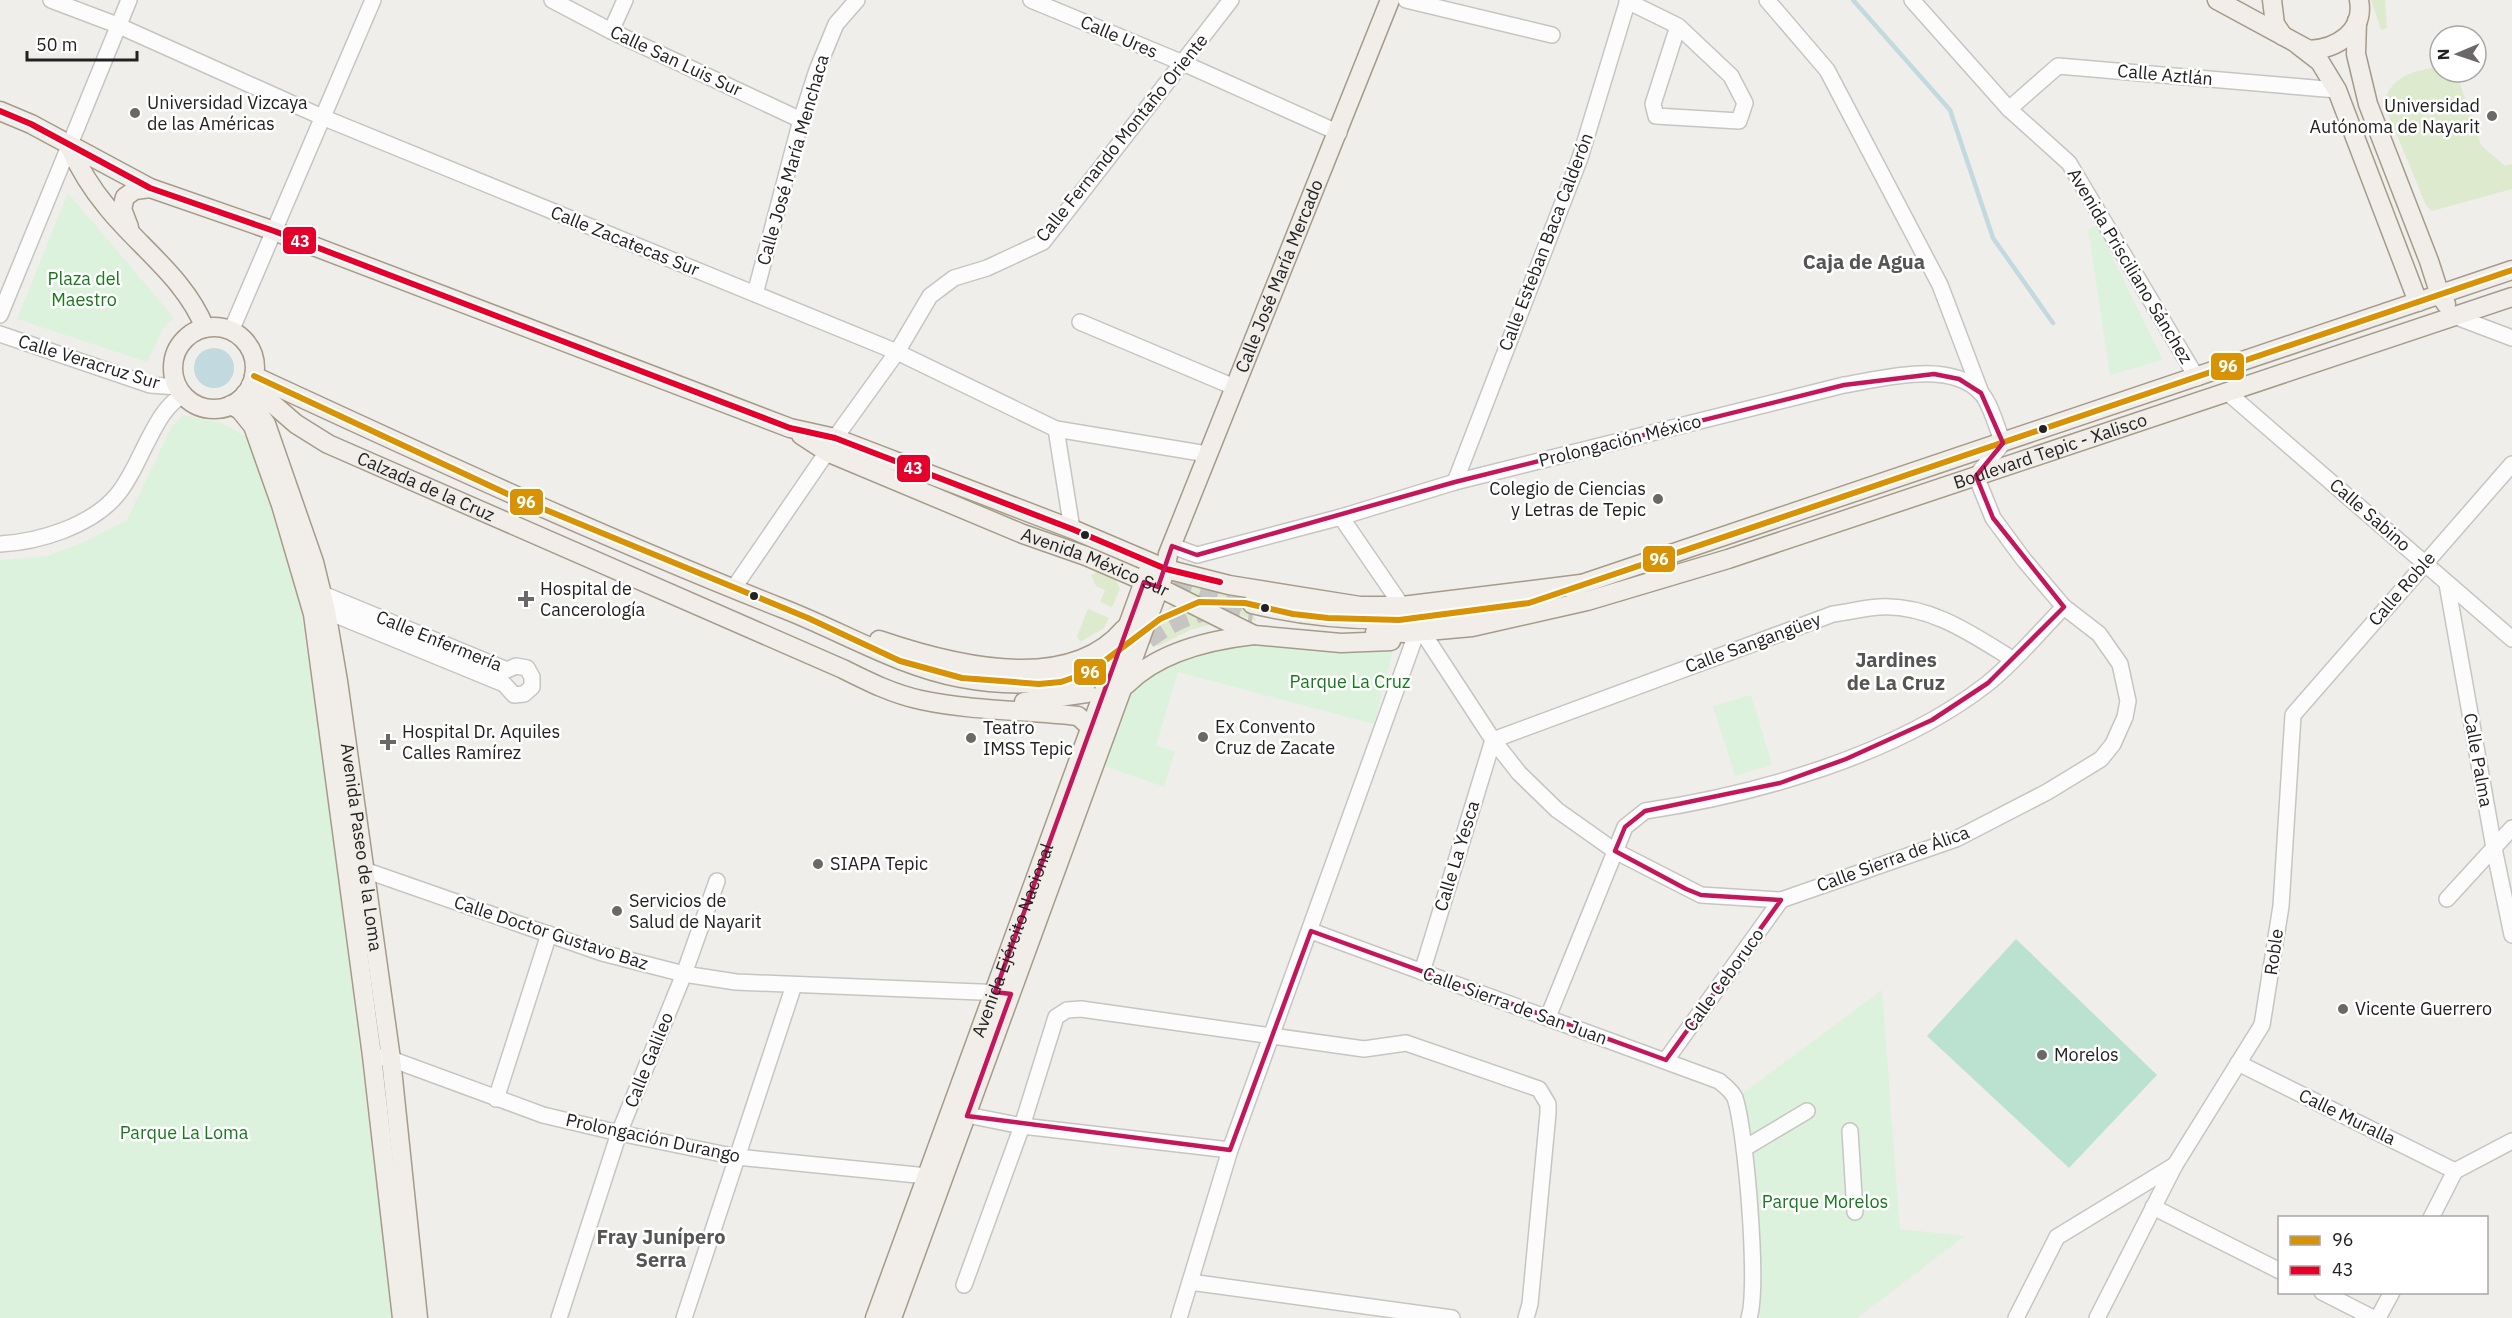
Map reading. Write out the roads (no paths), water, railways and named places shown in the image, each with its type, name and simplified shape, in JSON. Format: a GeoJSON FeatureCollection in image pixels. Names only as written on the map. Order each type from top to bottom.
{"type":"FeatureCollection","features":[{"type":"Feature","properties":{"kind":"main road","name":"Calle José María Mercado"},"geometry":{"type":"LineString","coordinates":[[1164,558],[1339,133],[1390,0]]}},
{"type":"Feature","properties":{"kind":"main road"},"geometry":{"type":"LineString","coordinates":[[2217,0],[2309,50],[2324,50],[2338,44],[2349,34],[2357,21]]}},
{"type":"Feature","properties":{"kind":"main road"},"geometry":{"type":"LineString","coordinates":[[2272,0],[2275,24],[2290,41],[2320,62],[2337,90],[2418,302],[2454,315]]}},
{"type":"Feature","properties":{"kind":"main road"},"geometry":{"type":"LineString","coordinates":[[2358,0],[2356,54],[2362,86],[2440,295],[2454,315]]}},
{"type":"Feature","properties":{"kind":"main road","name":"Avenida México Sur"},"geometry":{"type":"LineString","coordinates":[[0,111],[68,144],[150,189],[274,231],[790,428],[1151,585],[1254,635],[1341,643],[1421,640],[1525,626],[1584,592]]}},
{"type":"Feature","properties":{"kind":"main road"},"geometry":{"type":"LineString","coordinates":[[68,144],[85,179],[134,236],[187,291],[205,328]]}},
{"type":"Feature","properties":{"kind":"main road"},"geometry":{"type":"LineString","coordinates":[[134,236],[125,220],[122,202],[129,192],[150,189]]}},
{"type":"Feature","properties":{"kind":"main road","name":"Boulevard Tepic - Xalisco"},"geometry":{"type":"LineString","coordinates":[[1584,592],[2003,443],[2512,270]]}},
{"type":"Feature","properties":{"kind":"main road","name":"Boulevard Tepic - Xalisco"},"geometry":{"type":"LineString","coordinates":[[1584,592],[1728,559],[2512,297]]}},
{"type":"Feature","properties":{"kind":"main road"},"geometry":{"type":"LineString","coordinates":[[205,328],[223,328],[231,331],[245,342],[252,353],[245,390],[214,410],[202,408],[180,391],[173,364],[177,350],[185,339],[205,328]]}},
{"type":"Feature","properties":{"kind":"main road","name":"Calzada de la Cruz"},"geometry":{"type":"LineString","coordinates":[[245,390],[808,618],[900,661],[962,678],[1039,684],[1061,682],[1090,672]]}},
{"type":"Feature","properties":{"kind":"main road","name":"Calzada de la Cruz"},"geometry":{"type":"LineString","coordinates":[[245,390],[328,444],[843,669]]}},
{"type":"Feature","properties":{"kind":"main road","name":"Avenida Paseo de la Loma"},"geometry":{"type":"LineString","coordinates":[[245,390],[240,410],[253,426],[315,590],[356,867],[391,1059],[418,1318]]}},
{"type":"Feature","properties":{"kind":"main road"},"geometry":{"type":"LineString","coordinates":[[790,428],[1048,534]]}},
{"type":"Feature","properties":{"kind":"main road","name":"Avenida México Sur"},"geometry":{"type":"LineString","coordinates":[[831,445],[1072,529],[1164,558],[1229,585],[1360,606],[1402,606],[1584,592]]}},
{"type":"Feature","properties":{"kind":"main road"},"geometry":{"type":"LineString","coordinates":[[576,552],[584,526]]}},
{"type":"Feature","properties":{"kind":"main road","name":"Avenida Ejército Nacional"},"geometry":{"type":"LineString","coordinates":[[1003,993],[1091,728],[1129,622],[1164,558]]}},
{"type":"Feature","properties":{"kind":"main road","name":"Avenida Ejército Nacional"},"geometry":{"type":"LineString","coordinates":[[875,1318],[935,1177],[1003,993],[1120,691],[1151,585]]}},
{"type":"Feature","properties":{"kind":"main road"},"geometry":{"type":"LineString","coordinates":[[1253,609],[1335,631],[1405,633],[1472,627],[1584,592]]}},
{"type":"Feature","properties":{"kind":"main road"},"geometry":{"type":"LineString","coordinates":[[808,618],[933,657],[968,664],[1041,669],[1102,648],[1114,641],[1129,622]]}},
{"type":"Feature","properties":{"kind":"main road"},"geometry":{"type":"LineString","coordinates":[[1120,691],[1143,669],[1177,652],[1254,635]]}},
{"type":"Feature","properties":{"kind":"main road"},"geometry":{"type":"LineString","coordinates":[[843,669],[886,683],[953,698],[1033,702],[1087,693]]}},
{"type":"Feature","properties":{"kind":"main road"},"geometry":{"type":"LineString","coordinates":[[843,669],[882,689],[921,700],[1078,716],[1091,728]]}},
{"type":"Feature","properties":{"kind":"main road","name":"Avenida Paseo de la Loma"},"geometry":{"type":"LineString","coordinates":[[356,867],[372,1056],[402,1318]]}},
{"type":"Feature","properties":{"kind":"main road","name":"Avenida Ejército Nacional"},"geometry":{"type":"LineString","coordinates":[[892,1318],[935,1177]]}},
{"type":"Feature","properties":{"kind":"street","name":"Calle Zacatecas Sur"},"geometry":{"type":"LineString","coordinates":[[51,0],[117,25],[322,117],[897,352],[1056,429],[1207,454]]}},
{"type":"Feature","properties":{"kind":"street"},"geometry":{"type":"LineString","coordinates":[[0,315],[68,144],[129,0]]}},
{"type":"Feature","properties":{"kind":"street"},"geometry":{"type":"LineString","coordinates":[[231,331],[373,0]]}},
{"type":"Feature","properties":{"kind":"street","name":"Calle San Luis Sur"},"geometry":{"type":"LineString","coordinates":[[552,0],[611,31],[801,120]]}},
{"type":"Feature","properties":{"kind":"street"},"geometry":{"type":"LineString","coordinates":[[611,31],[625,0]]}},
{"type":"Feature","properties":{"kind":"street","name":"Calle José María Menchaca"},"geometry":{"type":"LineString","coordinates":[[755,294],[801,120],[832,31],[857,0]]}},
{"type":"Feature","properties":{"kind":"street","name":"Calle Ures"},"geometry":{"type":"LineString","coordinates":[[1031,0],[1183,63],[1339,133]]}},
{"type":"Feature","properties":{"kind":"street","name":"Calle Fernando Montaño Oriente"},"geometry":{"type":"LineString","coordinates":[[733,589],[897,352],[930,296],[954,278],[987,268],[1043,242],[1231,0]]}},
{"type":"Feature","properties":{"kind":"street"},"geometry":{"type":"LineString","coordinates":[[1406,0],[1552,34]]}},
{"type":"Feature","properties":{"kind":"street"},"geometry":{"type":"LineString","coordinates":[[1767,0],[1827,70],[1940,285],[1981,393],[2003,443],[1976,476]]}},
{"type":"Feature","properties":{"kind":"street","name":"Avenida Prisciliano Sánchez"},"geometry":{"type":"LineString","coordinates":[[1912,0],[2009,109],[2069,163],[2197,378]]}},
{"type":"Feature","properties":{"kind":"street"},"geometry":{"type":"LineString","coordinates":[[1627,1],[1678,26],[1731,76],[1745,103],[1739,121],[1656,116],[1653,104],[1678,26]]}},
{"type":"Feature","properties":{"kind":"street","name":"Calle Esteban Baca Calderón"},"geometry":{"type":"LineString","coordinates":[[1455,482],[1580,158],[1627,1]]}},
{"type":"Feature","properties":{"kind":"street","name":"Calle Aztlán"},"geometry":{"type":"LineString","coordinates":[[2009,109],[2058,66],[2337,90]]}},
{"type":"Feature","properties":{"kind":"street"},"geometry":{"type":"LineString","coordinates":[[2454,315],[2512,338]]}},
{"type":"Feature","properties":{"kind":"street"},"geometry":{"type":"LineString","coordinates":[[1080,322],[1234,387]]}},
{"type":"Feature","properties":{"kind":"street","name":"Calle Veracruz Sur"},"geometry":{"type":"LineString","coordinates":[[0,334],[150,385],[180,391]]}},
{"type":"Feature","properties":{"kind":"street","name":"Prolongación México"},"geometry":{"type":"LineString","coordinates":[[1164,558],[1197,555],[1341,517],[1455,482],[1844,385],[1908,374],[1934,374],[1959,379],[1981,393]]}},
{"type":"Feature","properties":{"kind":"street"},"geometry":{"type":"LineString","coordinates":[[0,544],[28,540],[60,531],[109,503],[126,483],[158,420],[180,391]]}},
{"type":"Feature","properties":{"kind":"street","name":"Calle Sabino"},"geometry":{"type":"LineString","coordinates":[[2227,392],[2512,639]]}},
{"type":"Feature","properties":{"kind":"street"},"geometry":{"type":"LineString","coordinates":[[1056,429],[1072,529]]}},
{"type":"Feature","properties":{"kind":"street","name":"Calle Roble"},"geometry":{"type":"LineString","coordinates":[[2293,715],[2424,562],[2512,464]]}},
{"type":"Feature","properties":{"kind":"street","name":"Calle Sierra de Álica"},"geometry":{"type":"LineString","coordinates":[[1421,640],[1519,773],[1557,810],[1616,851],[1701,895],[1781,900],[1956,839],[2047,792],[2101,759],[2113,744],[2125,717],[2128,701],[2120,664],[2099,634],[2064,607],[1993,518],[1976,476]]}},
{"type":"Feature","properties":{"kind":"street"},"geometry":{"type":"LineString","coordinates":[[1341,517],[1402,606]]}},
{"type":"Feature","properties":{"kind":"street","name":"Calle Palma"},"geometry":{"type":"LineString","coordinates":[[2447,584],[2494,848],[2512,935]]}},
{"type":"Feature","properties":{"kind":"street","name":"Calle Enfermería"},"geometry":{"type":"LineString","coordinates":[[315,590],[458,659],[319,613]]}},
{"type":"Feature","properties":{"kind":"street","name":"Calle Sangangüey"},"geometry":{"type":"LineString","coordinates":[[1493,740],[1833,614],[1881,607],[1922,612],[1961,627],[2013,659]]}},
{"type":"Feature","properties":{"kind":"street"},"geometry":{"type":"LineString","coordinates":[[1548,1017],[1625,827],[1646,811],[1780,783],[1846,759],[1932,720],[1988,683],[2064,607]]}},
{"type":"Feature","properties":{"kind":"street"},"geometry":{"type":"LineString","coordinates":[[1179,1318],[1230,1150],[1421,640]]}},
{"type":"Feature","properties":{"kind":"street","name":"Roble"},"geometry":{"type":"LineString","coordinates":[[2097,1318],[2175,1165],[2262,1025],[2281,906],[2293,715]]}},
{"type":"Feature","properties":{"kind":"street","name":"Calle La Yesca"},"geometry":{"type":"LineString","coordinates":[[1422,972],[1493,740]]}},
{"type":"Feature","properties":{"kind":"street"},"geometry":{"type":"LineString","coordinates":[[2447,899],[2512,828]]}},
{"type":"Feature","properties":{"kind":"street","name":"Calle Doctor Gustavo Baz"},"geometry":{"type":"LineString","coordinates":[[356,867],[635,963],[684,974],[736,982],[1003,993]]}},
{"type":"Feature","properties":{"kind":"street","name":"Calle Galileo"},"geometry":{"type":"LineString","coordinates":[[559,1318],[619,1133],[684,974],[717,881]]}},
{"type":"Feature","properties":{"kind":"street","name":"Calle Ceboruco"},"geometry":{"type":"LineString","coordinates":[[1666,1060],[1781,900]]}},
{"type":"Feature","properties":{"kind":"street","name":"Calle Sierra de San Juan"},"geometry":{"type":"LineString","coordinates":[[1311,931],[1719,1081],[1734,1095],[1745,1148]]}},
{"type":"Feature","properties":{"kind":"street"},"geometry":{"type":"LineString","coordinates":[[496,1100],[549,934]]}},
{"type":"Feature","properties":{"kind":"street"},"geometry":{"type":"LineString","coordinates":[[684,1318],[794,985]]}},
{"type":"Feature","properties":{"kind":"street"},"geometry":{"type":"LineString","coordinates":[[964,1285],[1022,1126],[1056,1017],[1067,1010],[1081,1009],[1364,1049],[1406,1043],[1534,1086],[1545,1095],[1548,1113],[1530,1304],[1526,1318]]}},
{"type":"Feature","properties":{"kind":"street","name":"Prolongación Durango"},"geometry":{"type":"LineString","coordinates":[[372,1056],[391,1059],[496,1100],[543,1115],[619,1133],[737,1157],[935,1177]]}},
{"type":"Feature","properties":{"kind":"street","name":"Calle Muralla"},"geometry":{"type":"LineString","coordinates":[[2238,1063],[2455,1171]]}},
{"type":"Feature","properties":{"kind":"street"},"geometry":{"type":"LineString","coordinates":[[1749,1318],[1751,1273],[1745,1148],[1807,1111]]}},
{"type":"Feature","properties":{"kind":"street"},"geometry":{"type":"LineString","coordinates":[[959,1114],[1022,1126],[1230,1150]]}},
{"type":"Feature","properties":{"kind":"street"},"geometry":{"type":"LineString","coordinates":[[1850,1131],[1855,1212]]}},
{"type":"Feature","properties":{"kind":"street"},"geometry":{"type":"LineString","coordinates":[[2432,1216],[2455,1171],[2512,1141]]}},
{"type":"Feature","properties":{"kind":"street"},"geometry":{"type":"LineString","coordinates":[[2021,1316],[2057,1236],[2175,1165]]}},
{"type":"Feature","properties":{"kind":"street"},"geometry":{"type":"LineString","coordinates":[[2153,1207],[2278,1270]]}},
{"type":"Feature","properties":{"kind":"street"},"geometry":{"type":"LineString","coordinates":[[1190,1282],[1452,1318]]}},
{"type":"Feature","properties":{"kind":"street"},"geometry":{"type":"LineString","coordinates":[[2324,1294],[2373,1318]]}},
{"type":"Feature","properties":{"kind":"street"},"geometry":{"type":"LineString","coordinates":[[2379,1318],[2391,1294]]}},
{"type":"Feature","properties":{"kind":"water"},"geometry":{"type":"Polygon","coordinates":[[[214,348],[222,349],[228,354],[233,360],[233,376],[228,382],[222,387],[214,388],[206,387],[200,382],[195,376],[194,368],[195,360],[200,354],[206,349],[214,348]]]}},
{"type":"Feature","properties":{"kind":"waterway"},"geometry":{"type":"LineString","coordinates":[[1853,0],[1950,110],[1993,238],[2053,323]]}},
{"type":"Feature","properties":{"kind":"tunnel"},"geometry":{"type":"LineString","coordinates":[[1099,553],[1186,585],[1245,603]]}},
{"type":"Feature","properties":{"kind":"tunnel"},"geometry":{"type":"LineString","coordinates":[[1087,693],[1127,657],[1157,633],[1173,624],[1212,611],[1253,614]]}},
{"type":"Feature","properties":{"kind":"tunnel"},"geometry":{"type":"LineString","coordinates":[[1090,672],[1124,645]]}},
{"type":"Feature","properties":{"kind":"place","name":"Universidad Vizcaya de las Américas"},"geometry":{"type":"Point","coordinates":[135,113]}},
{"type":"Feature","properties":{"kind":"place","name":"Universidad Autónoma de Nayarit"},"geometry":{"type":"Point","coordinates":[2492,116]}},
{"type":"Feature","properties":{"kind":"place","name":"Colegio de Ciencias y Letras de Tepic"},"geometry":{"type":"Point","coordinates":[1658,499]}},
{"type":"Feature","properties":{"kind":"place","name":"Hospital de Cancerología"},"geometry":{"type":"Point","coordinates":[526,599]}},
{"type":"Feature","properties":{"kind":"place","name":"Ex Convento Cruz de Zacate"},"geometry":{"type":"Point","coordinates":[1203,737]}},
{"type":"Feature","properties":{"kind":"place","name":"Teatro IMSS Tepic"},"geometry":{"type":"Point","coordinates":[971,738]}},
{"type":"Feature","properties":{"kind":"place","name":"Hospital Dr. Aquiles Calles Ramírez"},"geometry":{"type":"Point","coordinates":[388,742]}},
{"type":"Feature","properties":{"kind":"place","name":"SIAPA Tepic"},"geometry":{"type":"Point","coordinates":[818,864]}},
{"type":"Feature","properties":{"kind":"place","name":"Servicios de Salud de Nayarit"},"geometry":{"type":"Point","coordinates":[617,911]}},
{"type":"Feature","properties":{"kind":"place","name":"Vicente Guerrero"},"geometry":{"type":"Point","coordinates":[2343,1009]}},
{"type":"Feature","properties":{"kind":"place","name":"Morelos"},"geometry":{"type":"Point","coordinates":[2042,1055]}},
{"type":"Feature","properties":{"kind":"district","name":"Caja de Agua"},"geometry":{"type":"Point","coordinates":[1864,262]}},
{"type":"Feature","properties":{"kind":"district","name":"Jardines de La Cruz"},"geometry":{"type":"Point","coordinates":[1896,672]}},
{"type":"Feature","properties":{"kind":"district","name":"Fray Junípero Serra"},"geometry":{"type":"Point","coordinates":[661,1248]}},
{"type":"Feature","properties":{"kind":"park label","name":"Plaza del Maestro"},"geometry":{"type":"Point","coordinates":[84,289]}},
{"type":"Feature","properties":{"kind":"park label","name":"Parque La Cruz"},"geometry":{"type":"Point","coordinates":[1350,682]}},
{"type":"Feature","properties":{"kind":"park label","name":"Parque La Loma"},"geometry":{"type":"Point","coordinates":[184,1133]}},
{"type":"Feature","properties":{"kind":"park label","name":"Parque Morelos"},"geometry":{"type":"Point","coordinates":[1825,1202]}}]}
